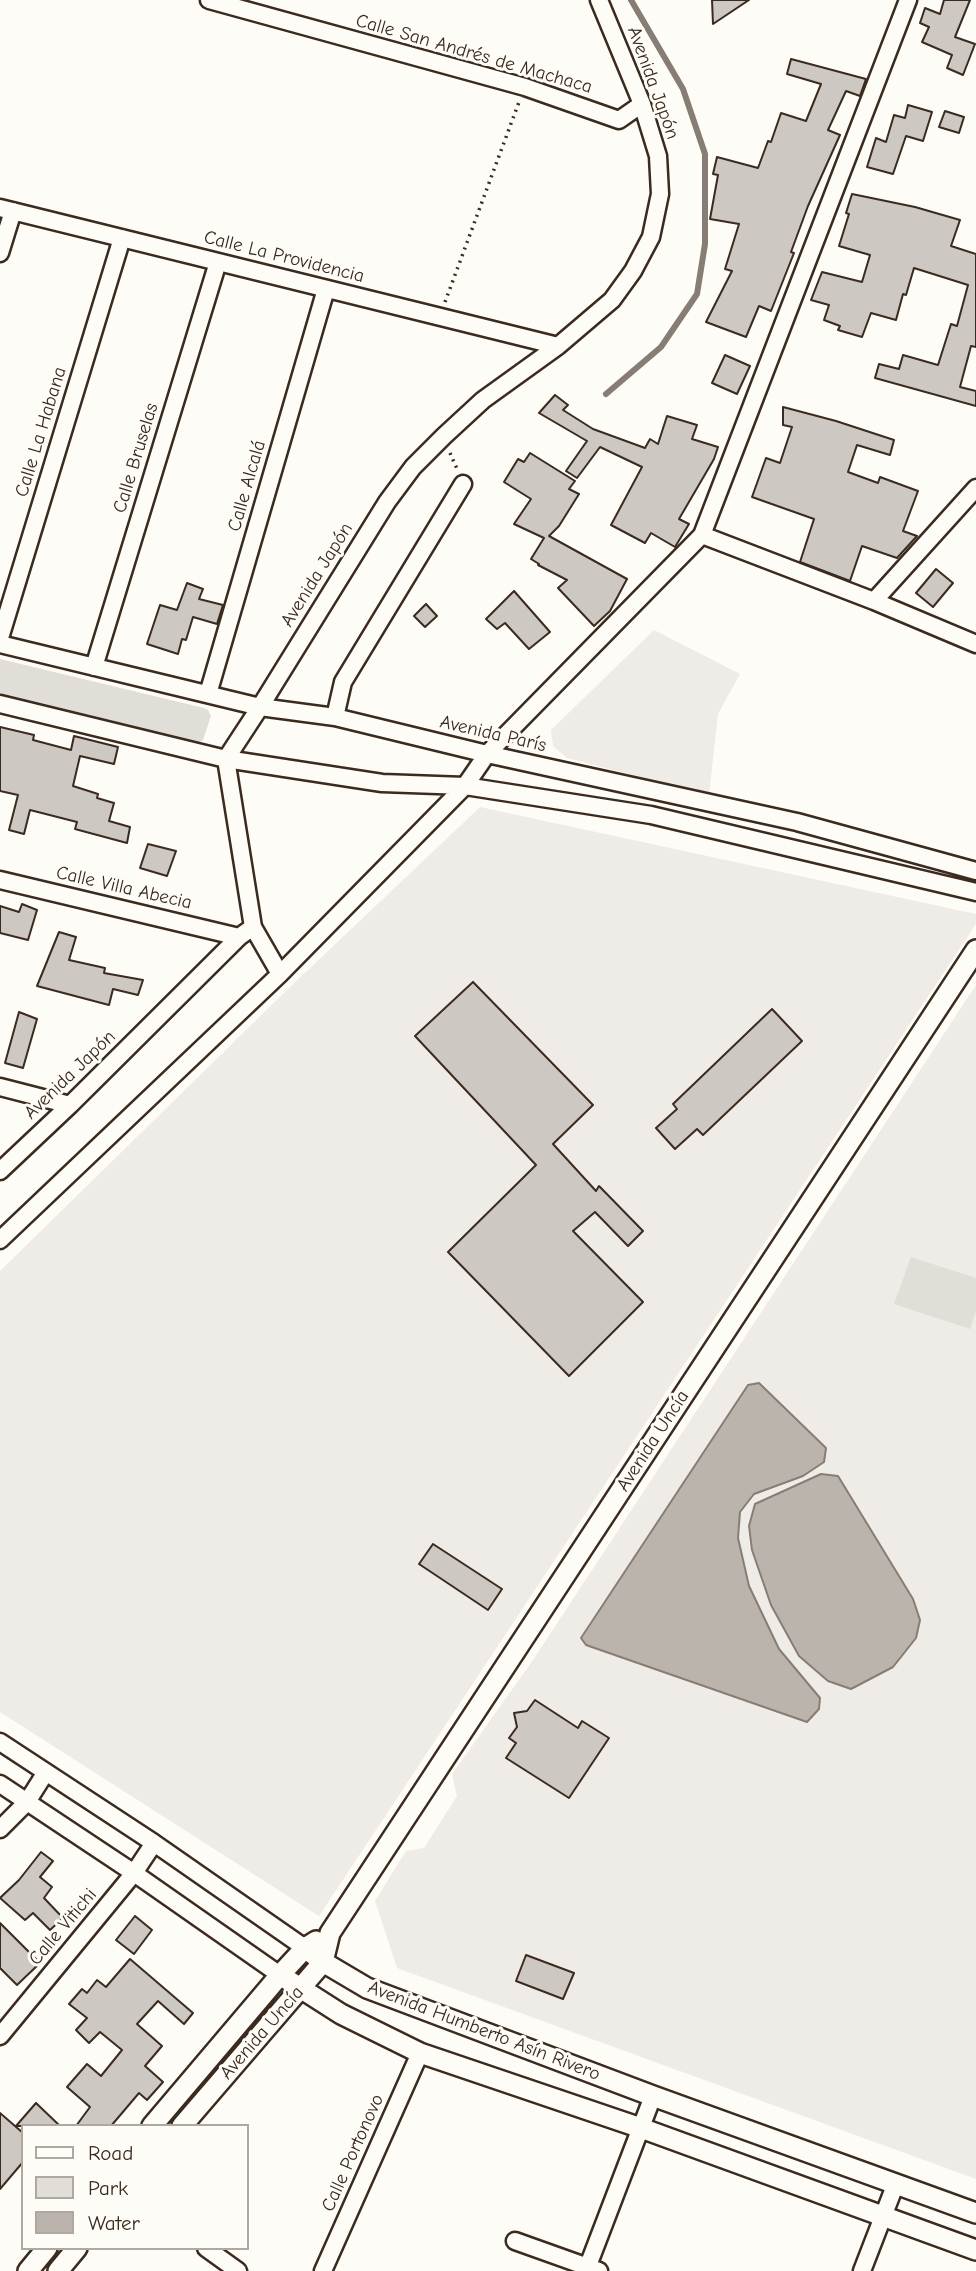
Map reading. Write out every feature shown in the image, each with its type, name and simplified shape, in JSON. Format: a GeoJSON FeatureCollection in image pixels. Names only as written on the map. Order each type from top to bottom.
{"type":"FeatureCollection","features":[{"type":"Feature","properties":{"kind":"street","name":"Calle San Andrés de Machaca"},"geometry":{"type":"LineString","coordinates":[[209,0],[525,87],[618,120],[642,104]]}},
{"type":"Feature","properties":{"kind":"street","name":"Avenida Japón"},"geometry":{"type":"LineString","coordinates":[[226,759],[387,502],[413,467],[483,400],[558,346],[612,300],[634,271],[650,237],[660,194],[658,156],[642,104],[599,0]]}},
{"type":"Feature","properties":{"kind":"street"},"geometry":{"type":"LineString","coordinates":[[0,1240],[281,974],[465,786],[486,754],[702,535],[908,0]]}},
{"type":"Feature","properties":{"kind":"street"},"geometry":{"type":"LineString","coordinates":[[0,253],[6,210]]}},
{"type":"Feature","properties":{"kind":"street","name":"Calle La Providencia"},"geometry":{"type":"LineString","coordinates":[[6,210],[558,346]]}},
{"type":"Feature","properties":{"kind":"street","name":"Calle La Habana"},"geometry":{"type":"LineString","coordinates":[[0,638],[122,238]]}},
{"type":"Feature","properties":{"kind":"street","name":"Calle Bruselas"},"geometry":{"type":"LineString","coordinates":[[94,667],[218,262]]}},
{"type":"Feature","properties":{"kind":"street","name":"Calle Alcalá"},"geometry":{"type":"LineString","coordinates":[[208,694],[326,289]]}},
{"type":"Feature","properties":{"kind":"street"},"geometry":{"type":"LineString","coordinates":[[335,717],[343,682],[463,484]]}},
{"type":"Feature","properties":{"kind":"street"},"geometry":{"type":"LineString","coordinates":[[874,601],[976,488]]}},
{"type":"Feature","properties":{"kind":"street"},"geometry":{"type":"LineString","coordinates":[[702,535],[976,643]]}},
{"type":"Feature","properties":{"kind":"street","name":"Avenida París"},"geometry":{"type":"LineString","coordinates":[[0,644],[260,707],[335,717],[486,754],[797,822],[976,871]]}},
{"type":"Feature","properties":{"kind":"street"},"geometry":{"type":"LineString","coordinates":[[0,704],[226,759],[383,783],[465,786],[651,815],[976,892]]}},
{"type":"Feature","properties":{"kind":"street"},"geometry":{"type":"LineString","coordinates":[[226,759],[253,927],[281,974]]}},
{"type":"Feature","properties":{"kind":"street","name":"Calle Villa Abecia"},"geometry":{"type":"LineString","coordinates":[[0,880],[239,937]]}},
{"type":"Feature","properties":{"kind":"street","name":"Avenida Japón"},"geometry":{"type":"LineString","coordinates":[[0,1171],[239,937],[253,927]]}},
{"type":"Feature","properties":{"kind":"street","name":"Avenida Uncía"},"geometry":{"type":"LineString","coordinates":[[184,2124],[323,1962],[330,1933],[976,950]]}},
{"type":"Feature","properties":{"kind":"street"},"geometry":{"type":"LineString","coordinates":[[0,1087],[70,1105]]}},
{"type":"Feature","properties":{"kind":"street","name":"Avenida Humberto Asín Rivero"},"geometry":{"type":"LineString","coordinates":[[0,1742],[155,1843],[323,1962],[367,1988],[653,2096],[976,2213]]}},
{"type":"Feature","properties":{"kind":"street"},"geometry":{"type":"LineString","coordinates":[[0,1829],[27,1802],[47,1772]]}},
{"type":"Feature","properties":{"kind":"street","name":"Avenida Humberto Asín Rivero"},"geometry":{"type":"LineString","coordinates":[[0,1784],[301,1989],[341,2014],[420,2053],[976,2250]]}},
{"type":"Feature","properties":{"kind":"street","name":"Calle Vitichi"},"geometry":{"type":"LineString","coordinates":[[0,2036],[134,1874],[155,1843]]}},
{"type":"Feature","properties":{"kind":"street","name":"Avenida Uncía"},"geometry":{"type":"LineString","coordinates":[[154,2124],[304,1948],[330,1933]]}},
{"type":"Feature","properties":{"kind":"street","name":"Calle Portonovo"},"geometry":{"type":"LineString","coordinates":[[323,2271],[420,2053]]}},
{"type":"Feature","properties":{"kind":"street"},"geometry":{"type":"LineString","coordinates":[[515,2241],[591,2270],[653,2096]]}},
{"type":"Feature","properties":{"kind":"street"},"geometry":{"type":"LineString","coordinates":[[862,2271],[896,2183]]}},
{"type":"Feature","properties":{"kind":"street"},"geometry":{"type":"LineString","coordinates":[[28,2271],[45,2250]]}},
{"type":"Feature","properties":{"kind":"street"},"geometry":{"type":"LineString","coordinates":[[58,2271],[75,2250]]}},
{"type":"Feature","properties":{"kind":"street"},"geometry":{"type":"LineString","coordinates":[[209,2250],[238,2271]]}},
{"type":"Feature","properties":{"kind":"path"},"geometry":{"type":"LineString","coordinates":[[440,317],[525,87]]}},
{"type":"Feature","properties":{"kind":"path"},"geometry":{"type":"LineString","coordinates":[[444,436],[463,484]]}},
{"type":"Feature","properties":{"kind":"shaded area"},"geometry":{"type":"Polygon","coordinates":[[[654,630],[740,674],[718,714],[709,795],[567,758],[553,746],[551,730],[654,630]]]}},
{"type":"Feature","properties":{"kind":"shaded area"},"geometry":{"type":"Polygon","coordinates":[[[480,807],[976,914],[976,924],[319,1916],[0,1712],[0,1271],[290,987],[480,807]]]}},
{"type":"Feature","properties":{"kind":"shaded area"},"geometry":{"type":"Polygon","coordinates":[[[976,985],[976,2179],[397,1968],[375,1901],[406,1851],[424,1848],[457,1796],[452,1774],[533,1660],[976,985]]]}},
{"type":"Feature","properties":{"kind":"green space"},"geometry":{"type":"Polygon","coordinates":[[[0,659],[204,708],[211,716],[203,740],[198,743],[0,696],[0,659]]]}},
{"type":"Feature","properties":{"kind":"green space"},"geometry":{"type":"Polygon","coordinates":[[[911,1257],[976,1278],[976,1311],[970,1329],[894,1304],[911,1257]]]}},
{"type":"Feature","properties":{"kind":"water"},"geometry":{"type":"Polygon","coordinates":[[[759,1383],[826,1448],[824,1462],[803,1476],[754,1494],[740,1512],[738,1538],[749,1586],[779,1649],[820,1698],[819,1709],[807,1722],[586,1645],[581,1638],[748,1385],[759,1383]]]}},
{"type":"Feature","properties":{"kind":"water"},"geometry":{"type":"Polygon","coordinates":[[[821,1474],[838,1476],[913,1599],[920,1620],[916,1638],[893,1667],[851,1689],[828,1681],[799,1656],[771,1605],[752,1550],[749,1526],[755,1504],[821,1474]]]}},
{"type":"Feature","properties":{"kind":"building"},"geometry":{"type":"Polygon","coordinates":[[[712,0],[749,0],[713,24],[712,0]]]}},
{"type":"Feature","properties":{"kind":"building"},"geometry":{"type":"Polygon","coordinates":[[[944,0],[970,0],[955,37],[975,44],[963,75],[947,68],[952,55],[922,42],[929,27],[920,23],[925,8],[940,14],[944,0]]]}},
{"type":"Feature","properties":{"kind":"building"},"geometry":{"type":"Polygon","coordinates":[[[791,59],[866,79],[860,96],[846,91],[828,130],[840,135],[808,206],[791,252],[794,253],[771,311],[759,306],[746,337],[706,322],[732,271],[725,269],[739,224],[710,219],[718,175],[713,174],[717,157],[758,168],[781,113],[806,121],[821,84],[787,74],[791,59]]]}},
{"type":"Feature","properties":{"kind":"building"},"geometry":{"type":"Polygon","coordinates":[[[908,105],[932,112],[923,141],[906,136],[893,174],[867,167],[876,138],[886,142],[894,115],[905,118],[908,105]]]}},
{"type":"Feature","properties":{"kind":"building"},"geometry":{"type":"Polygon","coordinates":[[[945,111],[964,117],[959,133],[939,127],[945,111]]]}},
{"type":"Feature","properties":{"kind":"building"},"geometry":{"type":"Polygon","coordinates":[[[852,194],[915,207],[960,220],[951,246],[976,254],[976,347],[971,346],[960,387],[976,391],[976,406],[875,378],[879,364],[899,369],[903,355],[938,365],[951,324],[957,326],[968,285],[914,268],[896,320],[871,313],[862,337],[838,330],[840,326],[824,320],[829,305],[811,300],[822,272],[862,282],[870,255],[839,246],[852,194]]]}},
{"type":"Feature","properties":{"kind":"building"},"geometry":{"type":"Polygon","coordinates":[[[725,355],[750,366],[737,394],[712,383],[725,355]]]}},
{"type":"Feature","properties":{"kind":"building"},"geometry":{"type":"Polygon","coordinates":[[[555,395],[568,405],[563,410],[593,429],[645,448],[650,439],[658,444],[667,416],[697,425],[692,439],[718,447],[714,459],[679,519],[689,524],[675,547],[651,533],[645,543],[611,525],[642,467],[600,447],[577,478],[566,471],[587,441],[539,413],[555,395]]]}},
{"type":"Feature","properties":{"kind":"building"},"geometry":{"type":"Polygon","coordinates":[[[783,407],[894,440],[890,455],[857,445],[848,472],[878,483],[880,477],[918,491],[903,531],[917,536],[897,558],[862,546],[850,581],[800,562],[814,519],[752,497],[766,458],[780,463],[792,427],[783,425],[783,407]]]}},
{"type":"Feature","properties":{"kind":"building"},"geometry":{"type":"Polygon","coordinates":[[[530,453],[575,481],[569,489],[579,494],[559,526],[549,536],[627,579],[610,611],[594,626],[558,588],[567,580],[531,559],[544,538],[514,524],[531,499],[504,482],[518,459],[524,462],[530,453]]]}},
{"type":"Feature","properties":{"kind":"building"},"geometry":{"type":"Polygon","coordinates":[[[936,569],[953,583],[933,607],[916,593],[936,569]]]}},
{"type":"Feature","properties":{"kind":"building"},"geometry":{"type":"Polygon","coordinates":[[[187,583],[203,589],[199,599],[223,605],[217,624],[193,617],[186,640],[182,639],[178,654],[147,644],[160,605],[177,610],[187,583]]]}},
{"type":"Feature","properties":{"kind":"building"},"geometry":{"type":"Polygon","coordinates":[[[514,591],[550,632],[529,649],[505,623],[497,629],[486,619],[514,591]]]}},
{"type":"Feature","properties":{"kind":"building"},"geometry":{"type":"Polygon","coordinates":[[[426,604],[437,616],[425,627],[414,616],[426,604]]]}},
{"type":"Feature","properties":{"kind":"building"},"geometry":{"type":"Polygon","coordinates":[[[0,727],[34,735],[33,740],[71,750],[74,736],[118,747],[114,764],[80,756],[73,786],[98,794],[97,798],[114,803],[109,821],[130,827],[127,843],[75,829],[77,822],[30,810],[24,834],[9,830],[18,795],[0,791],[0,727]]]}},
{"type":"Feature","properties":{"kind":"building"},"geometry":{"type":"Polygon","coordinates":[[[148,844],[176,851],[167,876],[140,868],[148,844]]]}},
{"type":"Feature","properties":{"kind":"building"},"geometry":{"type":"Polygon","coordinates":[[[22,904],[37,910],[28,940],[0,933],[0,906],[19,912],[22,904]]]}},
{"type":"Feature","properties":{"kind":"building"},"geometry":{"type":"Polygon","coordinates":[[[59,932],[76,937],[69,960],[105,968],[104,973],[143,980],[138,995],[113,989],[109,1005],[37,986],[59,932]]]}},
{"type":"Feature","properties":{"kind":"building"},"geometry":{"type":"Polygon","coordinates":[[[473,982],[593,1105],[553,1144],[596,1191],[599,1186],[643,1231],[628,1246],[595,1212],[573,1231],[643,1302],[569,1376],[448,1252],[536,1165],[415,1036],[473,982]]]}},
{"type":"Feature","properties":{"kind":"building"},"geometry":{"type":"Polygon","coordinates":[[[772,1009],[802,1041],[703,1135],[697,1129],[675,1149],[656,1128],[677,1109],[673,1104],[772,1009]]]}},
{"type":"Feature","properties":{"kind":"building"},"geometry":{"type":"Polygon","coordinates":[[[19,1012],[37,1019],[23,1068],[5,1063],[19,1012]]]}},
{"type":"Feature","properties":{"kind":"building"},"geometry":{"type":"Polygon","coordinates":[[[433,1544],[502,1589],[488,1610],[419,1564],[433,1544]]]}},
{"type":"Feature","properties":{"kind":"building"},"geometry":{"type":"Polygon","coordinates":[[[535,1700],[578,1728],[582,1721],[609,1738],[569,1798],[506,1758],[516,1743],[509,1738],[517,1727],[514,1713],[527,1711],[535,1700]]]}},
{"type":"Feature","properties":{"kind":"building"},"geometry":{"type":"Polygon","coordinates":[[[41,1852],[53,1861],[40,1877],[52,1887],[44,1898],[63,1918],[50,1930],[33,1913],[25,1920],[0,1898],[19,1880],[41,1852]]]}},
{"type":"Feature","properties":{"kind":"building"},"geometry":{"type":"Polygon","coordinates":[[[135,1916],[152,1930],[134,1954],[116,1940],[135,1916]]]}},
{"type":"Feature","properties":{"kind":"building"},"geometry":{"type":"Polygon","coordinates":[[[0,1923],[40,1963],[17,1985],[0,1968],[0,1923]]]}},
{"type":"Feature","properties":{"kind":"building"},"geometry":{"type":"Polygon","coordinates":[[[526,1955],[574,1973],[563,1999],[516,1981],[526,1955]]]}},
{"type":"Feature","properties":{"kind":"building"},"geometry":{"type":"Polygon","coordinates":[[[130,1959],[193,2013],[184,2024],[158,2001],[137,2024],[162,2046],[145,2066],[163,2082],[147,2100],[139,2093],[113,2124],[77,2124],[90,2107],[67,2087],[87,2064],[101,2076],[122,2050],[100,2032],[89,2043],[76,2030],[87,2018],[69,2004],[82,1989],[87,1993],[97,1980],[106,1987],[130,1959]]]}},
{"type":"Feature","properties":{"kind":"building"},"geometry":{"type":"Polygon","coordinates":[[[36,2103],[58,2124],[21,2124],[16,2126],[36,2103]]]}},
{"type":"Feature","properties":{"kind":"building"},"geometry":{"type":"Polygon","coordinates":[[[0,2113],[21,2131],[21,2164],[0,2189],[0,2113]]]}},
{"type":"Feature","properties":{"kind":"waterway"},"geometry":{"type":"LineString","coordinates":[[606,394],[661,347],[697,294],[705,244],[705,154],[683,89],[631,0]]}}]}
